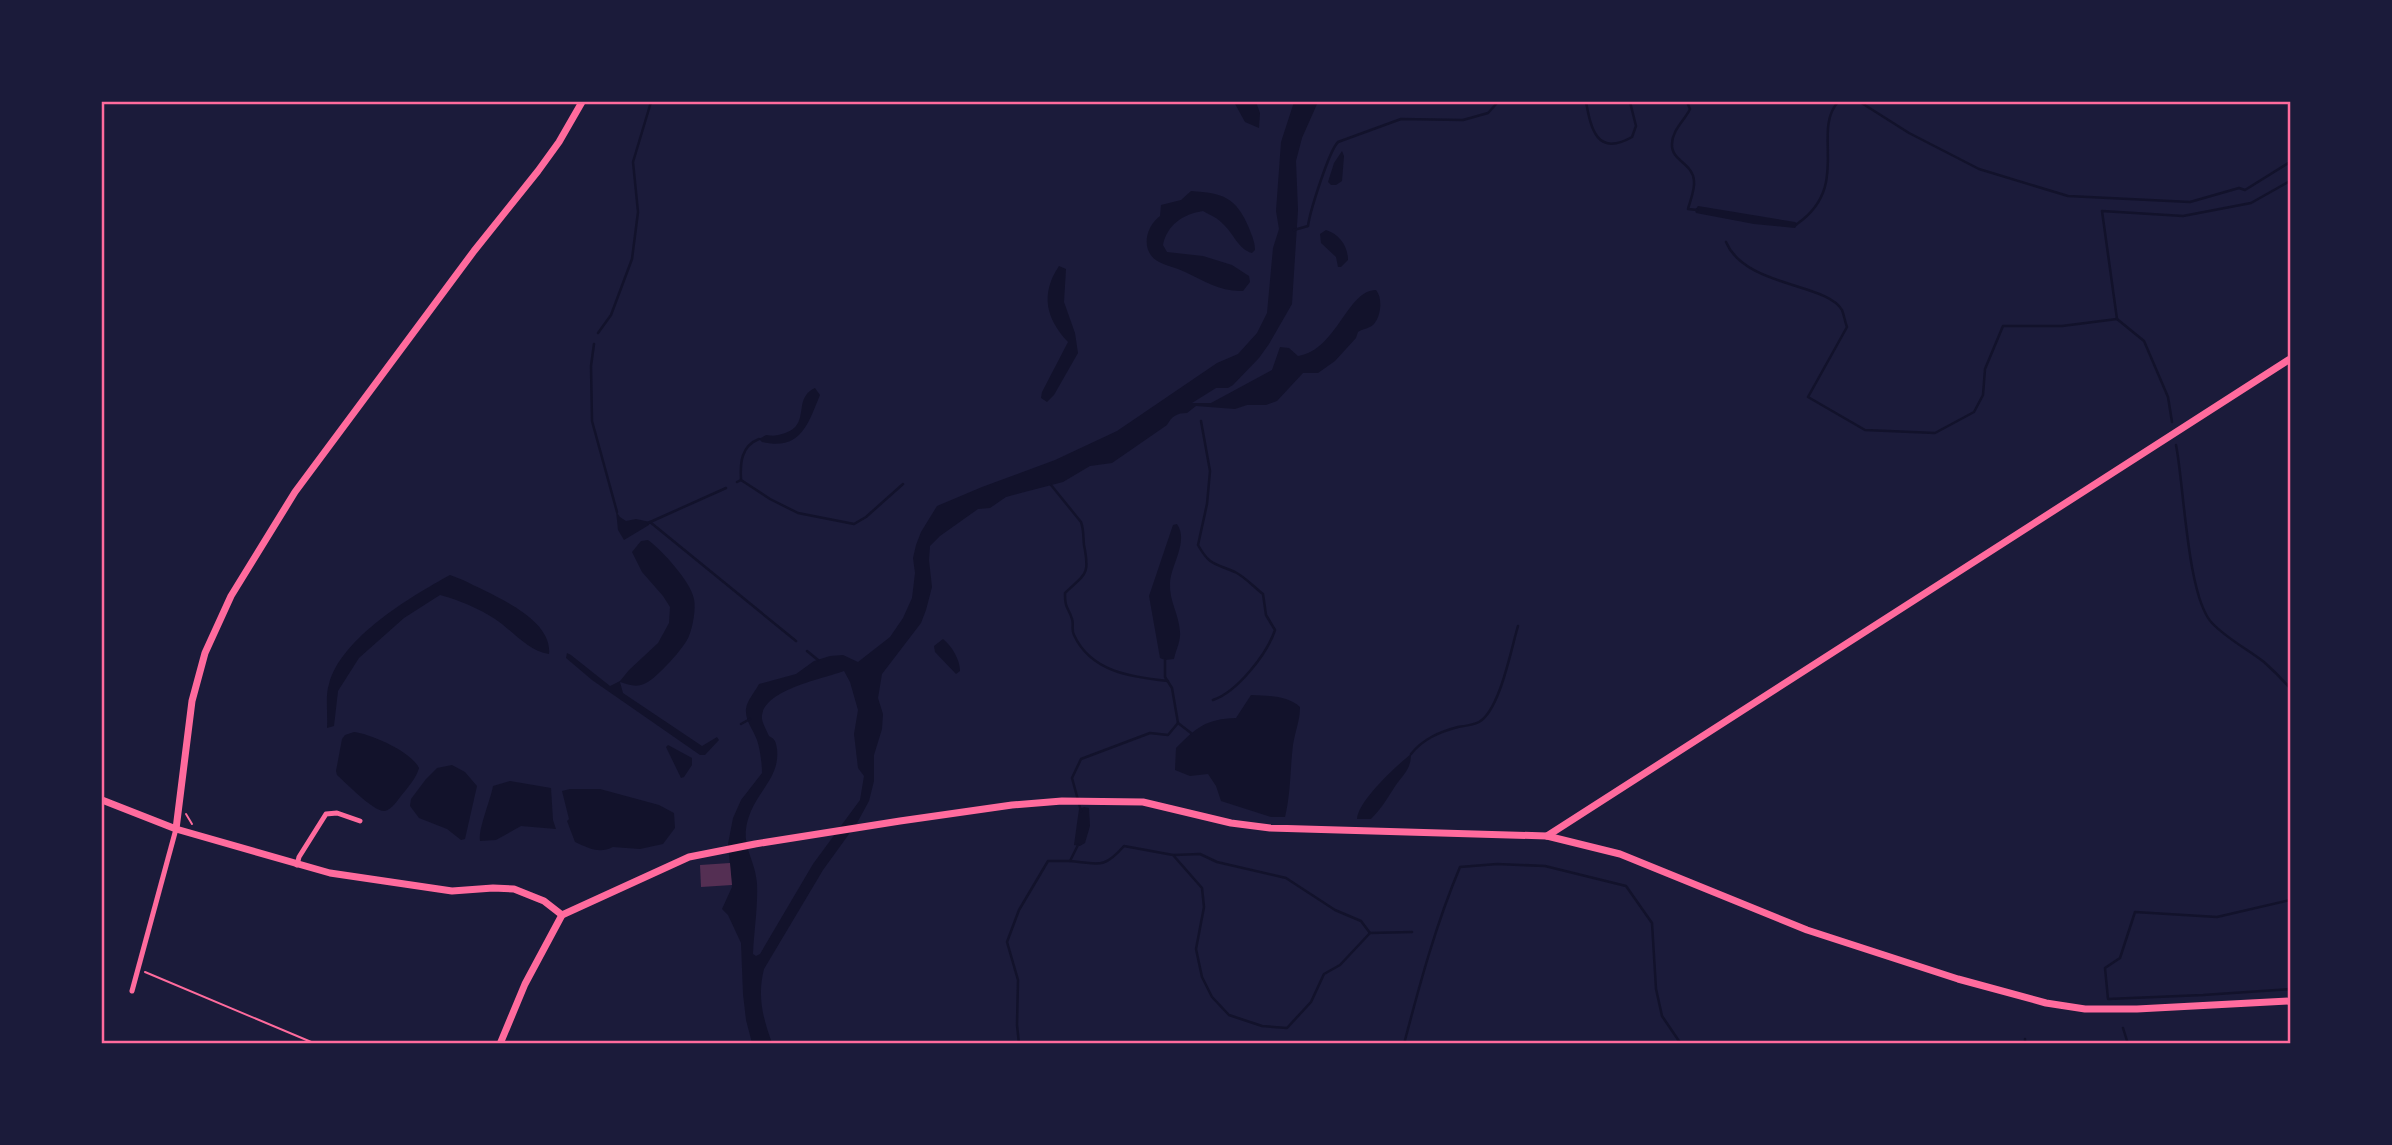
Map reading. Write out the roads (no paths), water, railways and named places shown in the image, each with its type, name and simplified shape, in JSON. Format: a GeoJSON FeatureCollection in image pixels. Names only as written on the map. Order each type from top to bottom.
{"type":"FeatureCollection","features":[{"type":"Feature","properties":{"kind":"street"},"geometry":{"type":"LineString","coordinates":[[132,990],[176,829],[192,701],[205,653],[231,596],[295,492],[474,251],[538,171],[559,142],[582,102]]}},
{"type":"Feature","properties":{"kind":"street"},"geometry":{"type":"LineString","coordinates":[[1547,836],[2291,359]]}},
{"type":"Feature","properties":{"kind":"street"},"geometry":{"type":"LineString","coordinates":[[102,800],[176,829],[297,865],[357,878],[441,890],[514,889],[544,901],[562,915]]}},
{"type":"Feature","properties":{"kind":"street"},"geometry":{"type":"LineString","coordinates":[[500,1044],[524,984],[562,915],[689,857],[748,845],[1012,805],[1097,800],[1143,802],[1231,823],[1270,828],[1547,836],[1620,854],[1819,934],[1958,979],[2046,1003],[2085,1009],[2124,1009],[2291,1001]]}},
{"type":"Feature","properties":{"kind":"street"},"geometry":{"type":"LineString","coordinates":[[297,865],[299,857],[326,814],[337,813],[360,821]]}},
{"type":"Feature","properties":{"kind":"waterway"},"geometry":{"type":"LineString","coordinates":[[598,333],[611,315],[632,259],[638,212],[633,162],[651,102]]}},
{"type":"Feature","properties":{"kind":"waterway"},"geometry":{"type":"LineString","coordinates":[[1294,230],[1308,226],[1320,182],[1338,142],[1401,119],[1463,120],[1488,113],[1498,102]]}},
{"type":"Feature","properties":{"kind":"waterway"},"geometry":{"type":"LineString","coordinates":[[1586,102],[1590,122],[1598,137],[1611,144],[1632,137],[1636,126],[1630,102]]}},
{"type":"Feature","properties":{"kind":"waterway"},"geometry":{"type":"LineString","coordinates":[[1687,102],[1690,109],[1676,130],[1672,144],[1675,154],[1693,175],[1694,188],[1688,209],[1697,210]]}},
{"type":"Feature","properties":{"kind":"waterway"},"geometry":{"type":"LineString","coordinates":[[1797,224],[1813,209],[1823,193],[1827,177],[1828,128],[1831,114],[1838,102]]}},
{"type":"Feature","properties":{"kind":"waterway"},"geometry":{"type":"LineString","coordinates":[[1860,102],[1909,133],[1979,169],[2068,196],[2190,202],[2239,188],[2245,190],[2290,162]]}},
{"type":"Feature","properties":{"kind":"waterway"},"geometry":{"type":"LineString","coordinates":[[2117,319],[2102,211],[2183,216],[2251,203],[2290,181]]}},
{"type":"Feature","properties":{"kind":"waterway"},"geometry":{"type":"LineString","coordinates":[[1726,242],[1736,257],[1750,268],[1820,294],[1842,310],[1847,327],[1808,397],[1865,430],[1935,433],[1974,412],[1983,395],[1985,369],[2003,326],[2062,326],[2117,319],[2144,341],[2168,397],[2172,422]]}},
{"type":"Feature","properties":{"kind":"waterway"},"geometry":{"type":"LineString","coordinates":[[594,344],[591,366],[592,421],[617,512]]}},
{"type":"Feature","properties":{"kind":"waterway"},"geometry":{"type":"LineString","coordinates":[[1201,421],[1210,471],[1207,504],[1198,545],[1209,560],[1239,574],[1263,594],[1266,615],[1275,630],[1250,671],[1232,689],[1213,700]]}},
{"type":"Feature","properties":{"kind":"waterway"},"geometry":{"type":"LineString","coordinates":[[741,480],[745,451],[759,439]]}},
{"type":"Feature","properties":{"kind":"waterway"},"geometry":{"type":"LineString","coordinates":[[2176,445],[2192,566],[2204,609],[2212,623],[2264,662],[2290,688]]}},
{"type":"Feature","properties":{"kind":"waterway"},"geometry":{"type":"LineString","coordinates":[[737,482],[741,480],[798,513],[854,524],[866,517],[903,484]]}},
{"type":"Feature","properties":{"kind":"waterway"},"geometry":{"type":"LineString","coordinates":[[1051,485],[1083,528],[1087,562],[1085,573],[1065,593],[1066,605],[1073,621],[1073,633],[1081,647],[1101,665],[1126,674],[1168,681]]}},
{"type":"Feature","properties":{"kind":"waterway"},"geometry":{"type":"LineString","coordinates":[[648,523],[726,488]]}},
{"type":"Feature","properties":{"kind":"waterway"},"geometry":{"type":"LineString","coordinates":[[650,522],[796,641]]}},
{"type":"Feature","properties":{"kind":"waterway"},"geometry":{"type":"LineString","coordinates":[[1411,754],[1432,737],[1477,723],[1486,715],[1499,692],[1518,626]]}},
{"type":"Feature","properties":{"kind":"waterway"},"geometry":{"type":"LineString","coordinates":[[807,651],[818,660]]}},
{"type":"Feature","properties":{"kind":"waterway"},"geometry":{"type":"LineString","coordinates":[[1165,660],[1165,677],[1172,688],[1178,723]]}},
{"type":"Feature","properties":{"kind":"waterway"},"geometry":{"type":"LineString","coordinates":[[741,724],[750,719]]}},
{"type":"Feature","properties":{"kind":"waterway"},"geometry":{"type":"LineString","coordinates":[[1081,811],[1072,778],[1081,759],[1150,733],[1168,735],[1178,723],[1191,733]]}},
{"type":"Feature","properties":{"kind":"waterway"},"geometry":{"type":"LineString","coordinates":[[1019,1044],[1018,980],[1007,942],[1019,910],[1048,861],[1070,861],[1078,845]]}},
{"type":"Feature","properties":{"kind":"waterway"},"geometry":{"type":"LineString","coordinates":[[1070,861],[1106,862],[1124,846],[1173,855],[1202,888],[1204,907],[1196,949],[1202,977],[1212,997],[1229,1015],[1262,1026],[1287,1028],[1311,1002],[1324,974],[1340,965],[1370,933],[1412,932]]}},
{"type":"Feature","properties":{"kind":"waterway"},"geometry":{"type":"LineString","coordinates":[[1174,855],[1200,854],[1217,862],[1286,878],[1335,910],[1361,921],[1370,933]]}},
{"type":"Feature","properties":{"kind":"waterway"},"geometry":{"type":"LineString","coordinates":[[1404,1044],[1422,976],[1460,867],[1497,864],[1545,866],[1626,886],[1652,923],[1656,989],[1662,1016],[1681,1044]]}},
{"type":"Feature","properties":{"kind":"waterway"},"geometry":{"type":"LineString","coordinates":[[2290,900],[2217,917],[2135,912],[2120,958],[2105,968],[2108,999],[2290,989]]}},
{"type":"Feature","properties":{"kind":"waterway"},"geometry":{"type":"LineString","coordinates":[[2123,1028],[2128,1044]]}},
{"type":"Feature","properties":{"kind":"waterway"},"geometry":{"type":"LineString","coordinates":[[2025,1039],[2025,1044]]}}]}
